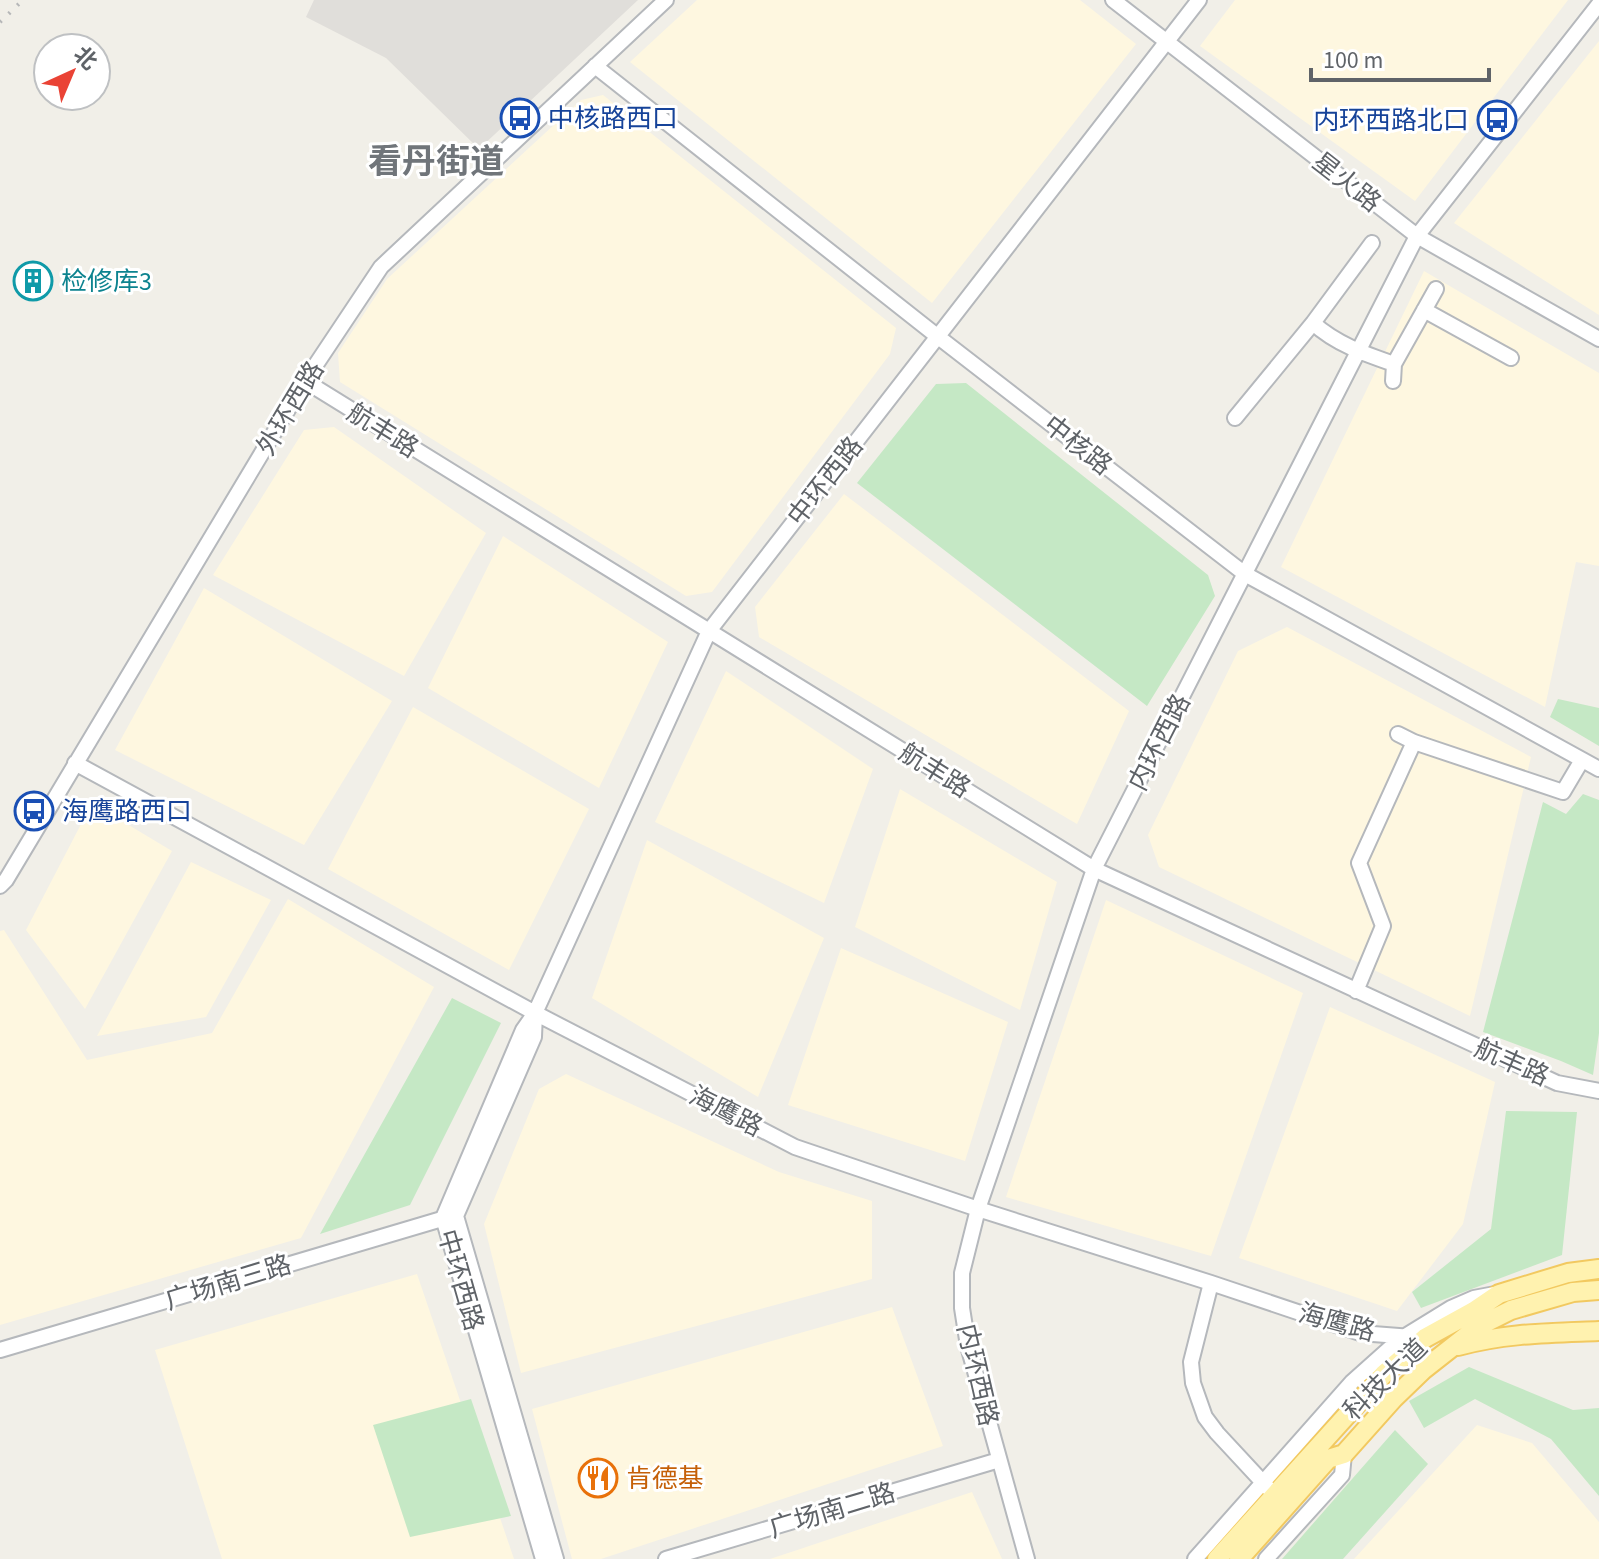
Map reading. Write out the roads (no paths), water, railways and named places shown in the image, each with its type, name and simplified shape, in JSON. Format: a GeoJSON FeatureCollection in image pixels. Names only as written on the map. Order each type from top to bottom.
{"type":"FeatureCollection","features":[{"type":"Feature","properties":{"kind":"main road","name":"科技大道"},"geometry":{"type":"LineString","coordinates":[[1217,1559],[1269,1489],[1384,1374],[1425,1338],[1499,1294],[1568,1273],[1599,1269]]}},
{"type":"Feature","properties":{"kind":"main road","name":"科技大道"},"geometry":{"type":"LineString","coordinates":[[1239,1559],[1328,1459],[1344,1454],[1423,1370],[1479,1326],[1511,1310],[1573,1292],[1599,1290]]}},
{"type":"Feature","properties":{"kind":"main road"},"geometry":{"type":"LineString","coordinates":[[1451,1347],[1523,1334],[1599,1331]]}},
{"type":"Feature","properties":{"kind":"street","name":"外环西路"},"geometry":{"type":"LineString","coordinates":[[0,886],[305,381],[381,267],[666,0]]}},
{"type":"Feature","properties":{"kind":"street","name":"星火路"},"geometry":{"type":"LineString","coordinates":[[1113,0],[1417,236],[1599,339]]}},
{"type":"Feature","properties":{"kind":"street","name":"中环西路"},"geometry":{"type":"LineString","coordinates":[[543,1559],[450,1217],[534,1037],[535,1013],[709,631],[1199,0]]}},
{"type":"Feature","properties":{"kind":"street","name":"内环西路"},"geometry":{"type":"LineString","coordinates":[[1027,1559],[968,1346],[962,1308],[962,1273],[978,1209],[1094,869],[1417,236],[1599,4]]}},
{"type":"Feature","properties":{"kind":"street","name":"中核路"},"geometry":{"type":"LineString","coordinates":[[595,66],[1245,574],[1599,769]]}},
{"type":"Feature","properties":{"kind":"street"},"geometry":{"type":"LineString","coordinates":[[1235,418],[1313,323],[1372,243]]}},
{"type":"Feature","properties":{"kind":"street"},"geometry":{"type":"LineString","coordinates":[[1393,381],[1394,364],[1436,289]]}},
{"type":"Feature","properties":{"kind":"street"},"geometry":{"type":"LineString","coordinates":[[1424,310],[1511,358]]}},
{"type":"Feature","properties":{"kind":"street"},"geometry":{"type":"LineString","coordinates":[[1313,323],[1325,334],[1358,351],[1394,364]]}},
{"type":"Feature","properties":{"kind":"street","name":"航丰路"},"geometry":{"type":"LineString","coordinates":[[305,381],[1094,869],[1557,1083],[1599,1091]]}},
{"type":"Feature","properties":{"kind":"street"},"geometry":{"type":"LineString","coordinates":[[1398,734],[1563,792],[1582,760]]}},
{"type":"Feature","properties":{"kind":"street"},"geometry":{"type":"LineString","coordinates":[[1356,991],[1383,926],[1359,863],[1414,742]]}},
{"type":"Feature","properties":{"kind":"street","name":"海鹰路"},"geometry":{"type":"LineString","coordinates":[[75,763],[535,1013],[795,1147],[1360,1333],[1425,1338]]}},
{"type":"Feature","properties":{"kind":"street","name":"中环西路"},"geometry":{"type":"LineString","coordinates":[[450,1217],[556,1559]]}},
{"type":"Feature","properties":{"kind":"street","name":"广场南三路"},"geometry":{"type":"LineString","coordinates":[[0,1350],[450,1217]]}},
{"type":"Feature","properties":{"kind":"street"},"geometry":{"type":"LineString","coordinates":[[1573,1292],[1599,1277]]}},
{"type":"Feature","properties":{"kind":"street"},"geometry":{"type":"LineString","coordinates":[[1211,1283],[1191,1362],[1193,1383],[1205,1417],[1269,1489]]}},
{"type":"Feature","properties":{"kind":"street"},"geometry":{"type":"LineString","coordinates":[[1195,1559],[1269,1489],[1352,1382],[1399,1340],[1451,1308],[1474,1298],[1499,1294]]}},
{"type":"Feature","properties":{"kind":"street"},"geometry":{"type":"LineString","coordinates":[[1266,1559],[1342,1475],[1344,1454]]}},
{"type":"Feature","properties":{"kind":"street","name":"广场南二路"},"geometry":{"type":"LineString","coordinates":[[666,1559],[999,1460]]}},
{"type":"Feature","properties":{"kind":"railway"},"geometry":{"type":"LineString","coordinates":[[0,22],[23,0]]}},
{"type":"Feature","properties":{"kind":"place","name":"中核路西口"},"geometry":{"type":"Point","coordinates":[520,118]}},
{"type":"Feature","properties":{"kind":"place","name":"内环西路北口"},"geometry":{"type":"Point","coordinates":[1497,120]}},
{"type":"Feature","properties":{"kind":"place","name":"检修库3"},"geometry":{"type":"Point","coordinates":[33,281]}},
{"type":"Feature","properties":{"kind":"place","name":"海鹰路西口"},"geometry":{"type":"Point","coordinates":[34,811]}},
{"type":"Feature","properties":{"kind":"place","name":"肯德基"},"geometry":{"type":"Point","coordinates":[598,1478]}},
{"type":"Feature","properties":{"kind":"district","name":"看丹街道"},"geometry":{"type":"Point","coordinates":[436,161]}}]}
